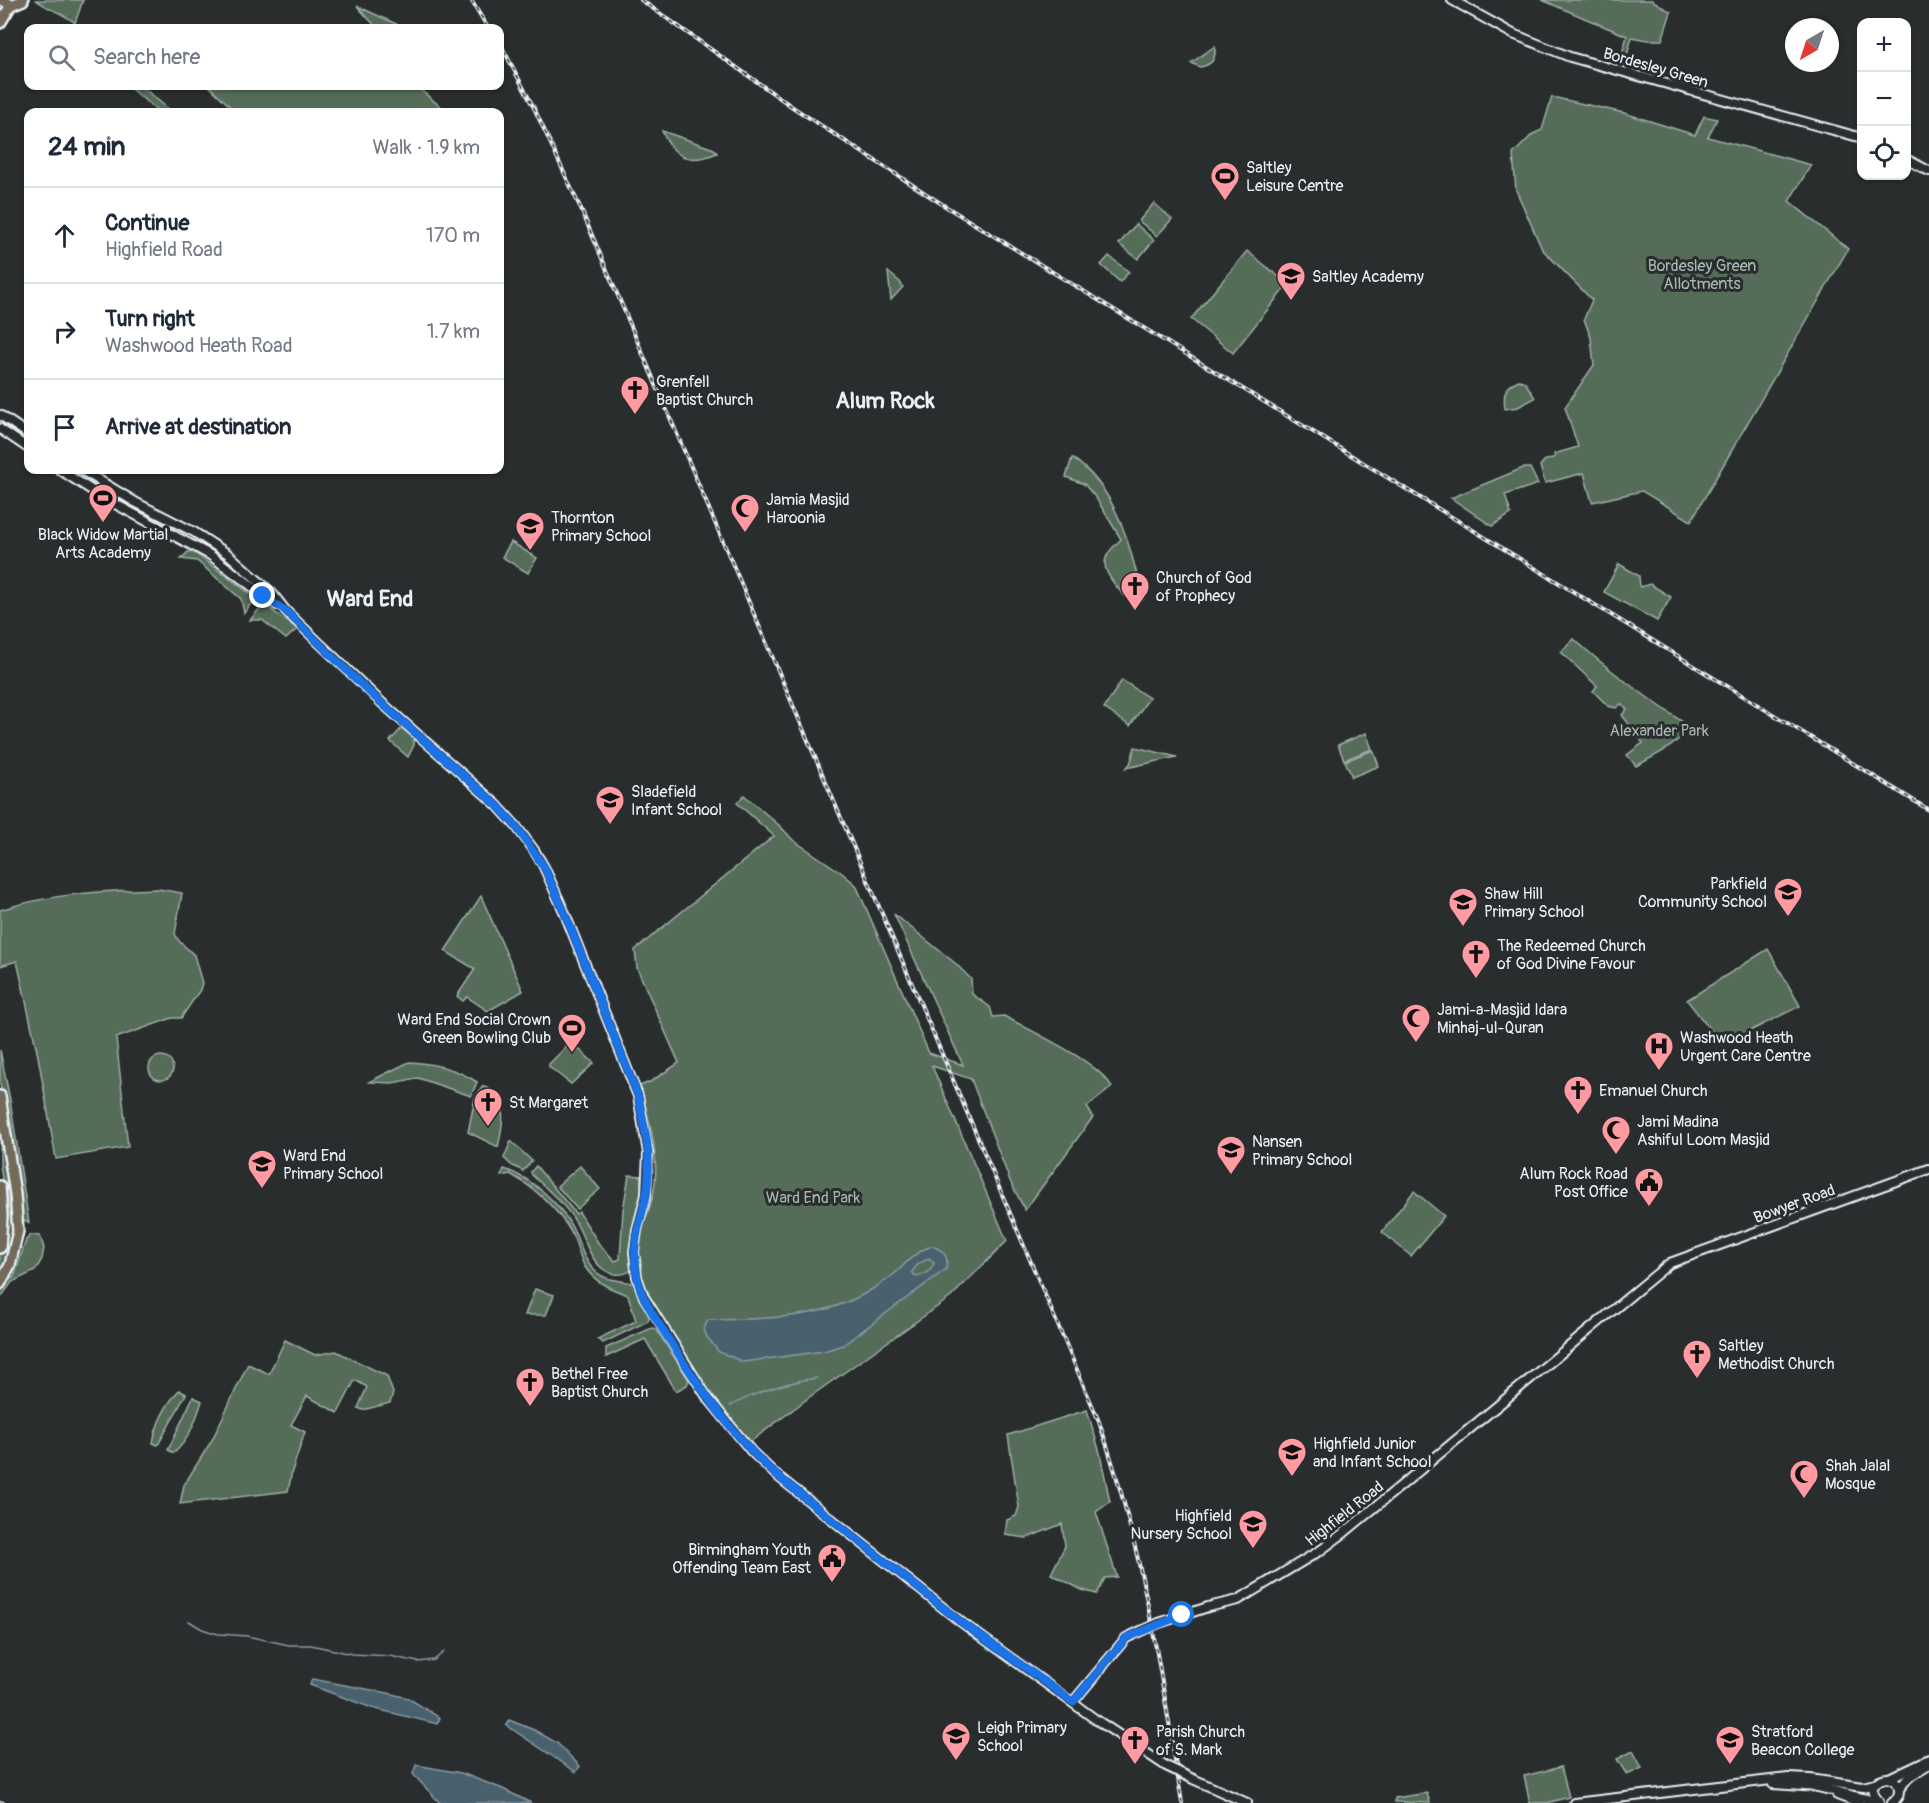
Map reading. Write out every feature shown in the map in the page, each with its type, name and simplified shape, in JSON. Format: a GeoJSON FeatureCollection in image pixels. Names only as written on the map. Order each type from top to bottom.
{"type":"FeatureCollection","features":[{"type":"Feature","properties":{"kind":"main road"},"geometry":{"type":"LineString","coordinates":[[0,22],[7,2],[24,0]]}},
{"type":"Feature","properties":{"kind":"main road","name":"Bordesley Green"},"geometry":{"type":"LineString","coordinates":[[1452,0],[1513,34],[1570,57],[1857,137]]}},
{"type":"Feature","properties":{"kind":"main road"},"geometry":{"type":"LineString","coordinates":[[1911,162],[1929,171]]}},
{"type":"Feature","properties":{"kind":"main road"},"geometry":{"type":"LineString","coordinates":[[0,415],[24,431]]}},
{"type":"Feature","properties":{"kind":"main road"},"geometry":{"type":"LineString","coordinates":[[0,429],[24,445]]}},
{"type":"Feature","properties":{"kind":"main road"},"geometry":{"type":"LineString","coordinates":[[66,474],[104,498],[210,555],[286,611],[382,703],[497,805],[516,826],[544,867],[638,1096],[648,1153],[648,1180],[634,1252],[644,1297],[707,1397],[752,1452],[775,1474],[961,1622],[1073,1702],[1166,1766],[1247,1803]]}},
{"type":"Feature","properties":{"kind":"main road"},"geometry":{"type":"LineString","coordinates":[[89,474],[228,554],[271,592],[286,611]]}},
{"type":"Feature","properties":{"kind":"main road"},"geometry":{"type":"LineString","coordinates":[[188,543],[193,532]]}},
{"type":"Feature","properties":{"kind":"main road"},"geometry":{"type":"LineString","coordinates":[[0,1096],[14,1184],[18,1231],[10,1265],[0,1284]]}},
{"type":"Feature","properties":{"kind":"main road","name":"Bowyer Road"},"geometry":{"type":"LineString","coordinates":[[1670,1263],[1929,1169]]}},
{"type":"Feature","properties":{"kind":"main road"},"geometry":{"type":"LineString","coordinates":[[0,1186],[2,1233],[0,1248]]}},
{"type":"Feature","properties":{"kind":"main road","name":"Highfield Road"},"geometry":{"type":"LineString","coordinates":[[1073,1702],[1126,1638],[1159,1623],[1209,1606],[1238,1600],[1321,1550],[1670,1263]]}},
{"type":"Feature","properties":{"kind":"main road"},"geometry":{"type":"LineString","coordinates":[[1574,1803],[1788,1778],[1863,1787],[1929,1760]]}},
{"type":"Feature","properties":{"kind":"main road"},"geometry":{"type":"LineString","coordinates":[[1892,1803],[1900,1796],[1908,1778],[1929,1766]]}},
{"type":"Feature","properties":{"kind":"main road"},"geometry":{"type":"LineString","coordinates":[[1889,1778],[1896,1782],[1900,1796]]}},
{"type":"Feature","properties":{"kind":"main road"},"geometry":{"type":"LineString","coordinates":[[1759,1783],[1818,1787],[1879,1802]]}},
{"type":"Feature","properties":{"kind":"main road"},"geometry":{"type":"LineString","coordinates":[[1782,1784],[1841,1796],[1858,1803]]}},
{"type":"Feature","properties":{"kind":"main road"},"geometry":{"type":"LineString","coordinates":[[1875,1784],[1874,1796],[1879,1802]]}},
{"type":"Feature","properties":{"kind":"green space"},"geometry":{"type":"Polygon","coordinates":[[[36,0],[83,0],[75,23],[36,0]]]}},
{"type":"Feature","properties":{"kind":"green space"},"geometry":{"type":"Polygon","coordinates":[[[1542,0],[1652,0],[1671,12],[1662,40],[1632,37],[1624,66],[1619,64],[1627,36],[1542,0]]]}},
{"type":"Feature","properties":{"kind":"green space"},"geometry":{"type":"Polygon","coordinates":[[[357,6],[396,24],[373,24],[357,6]]]}},
{"type":"Feature","properties":{"kind":"green space"},"geometry":{"type":"Polygon","coordinates":[[[1215,46],[1215,54],[1211,63],[1200,67],[1191,63],[1215,46]]]}},
{"type":"Feature","properties":{"kind":"green space"},"geometry":{"type":"Polygon","coordinates":[[[132,90],[146,90],[167,108],[155,108],[132,90]]]}},
{"type":"Feature","properties":{"kind":"green space"},"geometry":{"type":"Polygon","coordinates":[[[213,90],[421,90],[442,108],[232,108],[213,90]]]}},
{"type":"Feature","properties":{"kind":"green space","name":"Bordesley Green Allotments"},"geometry":{"type":"Polygon","coordinates":[[[1552,97],[1624,113],[1695,135],[1704,116],[1717,119],[1708,137],[1811,165],[1789,201],[1848,249],[1691,521],[1642,491],[1592,502],[1584,473],[1545,483],[1540,466],[1544,461],[1555,457],[1554,454],[1578,447],[1565,407],[1594,365],[1591,338],[1584,319],[1592,300],[1542,249],[1516,190],[1513,154],[1533,134],[1542,130],[1552,97]]]}},
{"type":"Feature","properties":{"kind":"green space"},"geometry":{"type":"Polygon","coordinates":[[[662,131],[714,149],[717,153],[707,157],[684,157],[672,148],[662,131]]]}},
{"type":"Feature","properties":{"kind":"green space"},"geometry":{"type":"Polygon","coordinates":[[[1154,203],[1172,219],[1157,236],[1139,221],[1154,203]]]}},
{"type":"Feature","properties":{"kind":"green space"},"geometry":{"type":"Polygon","coordinates":[[[1136,224],[1154,240],[1138,259],[1119,244],[1136,224]]]}},
{"type":"Feature","properties":{"kind":"green space"},"geometry":{"type":"Polygon","coordinates":[[[1247,251],[1288,284],[1233,353],[1191,319],[1247,251]]]}},
{"type":"Feature","properties":{"kind":"green space"},"geometry":{"type":"Polygon","coordinates":[[[1109,256],[1129,272],[1120,282],[1101,265],[1109,256]]]}},
{"type":"Feature","properties":{"kind":"green space"},"geometry":{"type":"Polygon","coordinates":[[[888,272],[903,287],[891,300],[888,272]]]}},
{"type":"Feature","properties":{"kind":"green space"},"geometry":{"type":"Polygon","coordinates":[[[1519,380],[1525,382],[1535,398],[1518,407],[1505,409],[1504,399],[1507,388],[1519,380]]]}},
{"type":"Feature","properties":{"kind":"green space"},"geometry":{"type":"Polygon","coordinates":[[[1072,458],[1088,470],[1111,503],[1128,541],[1143,600],[1134,603],[1120,591],[1108,574],[1105,564],[1107,556],[1121,539],[1096,498],[1084,484],[1066,477],[1072,458]]]}},
{"type":"Feature","properties":{"kind":"green space"},"geometry":{"type":"Polygon","coordinates":[[[1523,468],[1530,468],[1538,484],[1505,495],[1511,514],[1492,526],[1451,498],[1523,468]]]}},
{"type":"Feature","properties":{"kind":"green space"},"geometry":{"type":"Polygon","coordinates":[[[71,474],[82,474],[114,495],[187,535],[185,538],[106,497],[71,474]]]}},
{"type":"Feature","properties":{"kind":"green space"},"geometry":{"type":"Polygon","coordinates":[[[511,542],[537,558],[528,573],[502,557],[511,542]]]}},
{"type":"Feature","properties":{"kind":"green space"},"geometry":{"type":"Polygon","coordinates":[[[192,551],[252,595],[253,601],[244,613],[241,599],[197,561],[181,559],[192,551]]]}},
{"type":"Feature","properties":{"kind":"green space"},"geometry":{"type":"Polygon","coordinates":[[[1619,564],[1639,576],[1640,587],[1650,584],[1671,597],[1657,621],[1604,592],[1619,564]]]}},
{"type":"Feature","properties":{"kind":"green space"},"geometry":{"type":"Polygon","coordinates":[[[265,605],[297,629],[286,639],[262,620],[250,620],[265,605]]]}},
{"type":"Feature","properties":{"kind":"green space","name":"Alexander Park"},"geometry":{"type":"Polygon","coordinates":[[[1574,639],[1615,674],[1687,725],[1680,738],[1674,744],[1636,766],[1627,755],[1643,743],[1622,715],[1627,709],[1621,704],[1616,708],[1608,706],[1593,691],[1597,686],[1561,652],[1574,639]]]}},
{"type":"Feature","properties":{"kind":"green space"},"geometry":{"type":"Polygon","coordinates":[[[1122,680],[1149,698],[1130,726],[1104,708],[1122,680]]]}},
{"type":"Feature","properties":{"kind":"green space"},"geometry":{"type":"Polygon","coordinates":[[[402,728],[414,738],[414,745],[408,757],[390,741],[402,728]]]}},
{"type":"Feature","properties":{"kind":"green space"},"geometry":{"type":"Polygon","coordinates":[[[1366,733],[1372,749],[1344,760],[1338,745],[1366,733]]]}},
{"type":"Feature","properties":{"kind":"green space"},"geometry":{"type":"Polygon","coordinates":[[[1135,747],[1177,757],[1126,768],[1130,764],[1135,747]]]}},
{"type":"Feature","properties":{"kind":"green space"},"geometry":{"type":"Polygon","coordinates":[[[1373,750],[1379,766],[1352,777],[1345,761],[1373,750]]]}},
{"type":"Feature","properties":{"kind":"green space","name":"Ward End Park"},"geometry":{"type":"Polygon","coordinates":[[[744,795],[793,840],[856,885],[929,1053],[963,1065],[894,914],[955,963],[971,979],[972,994],[990,1007],[993,1017],[1004,1016],[1063,1048],[1093,1067],[1105,1077],[1112,1087],[1087,1107],[1093,1117],[1025,1210],[1010,1181],[971,1079],[932,1066],[1007,1241],[951,1297],[750,1442],[700,1378],[664,1323],[649,1296],[640,1272],[637,1252],[652,1198],[656,1164],[653,1138],[640,1086],[679,1063],[637,968],[635,950],[774,836],[737,803],[744,795]]]}},
{"type":"Feature","properties":{"kind":"green space"},"geometry":{"type":"Polygon","coordinates":[[[158,889],[182,893],[175,934],[194,955],[202,983],[200,990],[181,1018],[172,1018],[116,1038],[128,1147],[56,1159],[38,1056],[17,961],[0,966],[0,910],[59,896],[158,889]]]}},
{"type":"Feature","properties":{"kind":"green space"},"geometry":{"type":"Polygon","coordinates":[[[481,896],[523,991],[488,1011],[467,997],[463,1001],[457,996],[475,969],[445,951],[481,896]]]}},
{"type":"Feature","properties":{"kind":"green space"},"geometry":{"type":"Polygon","coordinates":[[[1768,949],[1800,1006],[1722,1045],[1687,1000],[1768,949]]]}},
{"type":"Feature","properties":{"kind":"green space","name":"Ward End Social Crown Green Bowling Club"},"geometry":{"type":"Polygon","coordinates":[[[571,1042],[594,1063],[571,1084],[549,1067],[549,1064],[571,1042]]]}},
{"type":"Feature","properties":{"kind":"green space"},"geometry":{"type":"Polygon","coordinates":[[[0,1050],[29,1223],[21,1219],[0,1084],[0,1050]]]}},
{"type":"Feature","properties":{"kind":"green space"},"geometry":{"type":"Polygon","coordinates":[[[161,1056],[170,1059],[173,1068],[170,1077],[161,1080],[152,1077],[149,1068],[152,1059],[161,1056]]]}},
{"type":"Feature","properties":{"kind":"green space"},"geometry":{"type":"Polygon","coordinates":[[[409,1062],[444,1068],[477,1082],[471,1096],[418,1078],[392,1083],[369,1082],[409,1062]]]}},
{"type":"Feature","properties":{"kind":"green space"},"geometry":{"type":"Polygon","coordinates":[[[483,1086],[492,1091],[501,1104],[503,1120],[498,1147],[468,1132],[475,1098],[483,1086]]]}},
{"type":"Feature","properties":{"kind":"green space"},"geometry":{"type":"Polygon","coordinates":[[[0,1119],[14,1229],[6,1265],[0,1279],[0,1255],[5,1238],[5,1199],[0,1165],[0,1119]]]}},
{"type":"Feature","properties":{"kind":"green space"},"geometry":{"type":"Polygon","coordinates":[[[511,1141],[532,1161],[523,1171],[511,1165],[504,1158],[511,1141]]]}},
{"type":"Feature","properties":{"kind":"green space"},"geometry":{"type":"Polygon","coordinates":[[[536,1166],[576,1214],[579,1212],[599,1244],[615,1261],[620,1259],[623,1210],[629,1175],[641,1176],[641,1190],[644,1193],[630,1251],[631,1270],[624,1274],[614,1274],[598,1265],[571,1215],[558,1199],[532,1175],[531,1172],[536,1166]]]}},
{"type":"Feature","properties":{"kind":"green space"},"geometry":{"type":"Polygon","coordinates":[[[580,1166],[600,1189],[577,1209],[557,1186],[580,1166]]]}},
{"type":"Feature","properties":{"kind":"green space"},"geometry":{"type":"Polygon","coordinates":[[[504,1169],[535,1185],[553,1201],[573,1229],[591,1267],[599,1275],[634,1284],[649,1317],[648,1321],[603,1343],[597,1339],[636,1321],[628,1295],[610,1288],[589,1273],[571,1232],[559,1215],[544,1199],[519,1179],[510,1174],[501,1176],[504,1169]]]}},
{"type":"Feature","properties":{"kind":"green space"},"geometry":{"type":"Polygon","coordinates":[[[1414,1191],[1444,1216],[1411,1256],[1382,1232],[1414,1191]]]}},
{"type":"Feature","properties":{"kind":"green space"},"geometry":{"type":"Polygon","coordinates":[[[31,1235],[40,1236],[44,1248],[42,1259],[35,1271],[12,1282],[0,1299],[4,1285],[14,1277],[26,1240],[31,1235]]]}},
{"type":"Feature","properties":{"kind":"green space"},"geometry":{"type":"Polygon","coordinates":[[[535,1289],[554,1295],[546,1315],[525,1315],[535,1289]]]}},
{"type":"Feature","properties":{"kind":"green space"},"geometry":{"type":"Polygon","coordinates":[[[652,1328],[656,1329],[689,1380],[687,1385],[676,1391],[645,1339],[606,1357],[606,1348],[652,1328]]]}},
{"type":"Feature","properties":{"kind":"green space"},"geometry":{"type":"Polygon","coordinates":[[[285,1340],[315,1355],[336,1351],[387,1376],[393,1393],[390,1403],[363,1410],[358,1408],[367,1387],[355,1380],[338,1413],[307,1396],[291,1425],[305,1432],[288,1491],[180,1504],[184,1485],[212,1440],[248,1364],[269,1374],[285,1340]]]}},
{"type":"Feature","properties":{"kind":"green space"},"geometry":{"type":"Polygon","coordinates":[[[179,1390],[186,1394],[158,1445],[153,1443],[162,1415],[179,1390]]]}},
{"type":"Feature","properties":{"kind":"green space"},"geometry":{"type":"Polygon","coordinates":[[[193,1397],[202,1401],[200,1408],[188,1436],[174,1453],[168,1450],[193,1397]]]}},
{"type":"Feature","properties":{"kind":"green space"},"geometry":{"type":"Polygon","coordinates":[[[1087,1410],[1100,1453],[1110,1502],[1096,1512],[1117,1577],[1105,1578],[1097,1594],[1082,1590],[1051,1574],[1065,1546],[1062,1524],[1027,1538],[1005,1535],[1007,1520],[1016,1516],[1019,1507],[1008,1435],[1087,1410]]]}},
{"type":"Feature","properties":{"kind":"green space"},"geometry":{"type":"Polygon","coordinates":[[[1633,1751],[1642,1768],[1627,1775],[1617,1759],[1633,1751]]]}},
{"type":"Feature","properties":{"kind":"green space"},"geometry":{"type":"Polygon","coordinates":[[[1561,1767],[1569,1797],[1547,1803],[1530,1803],[1524,1776],[1561,1767]]]}},
{"type":"Feature","properties":{"kind":"green space"},"geometry":{"type":"Polygon","coordinates":[[[1427,1793],[1430,1803],[1395,1802],[1395,1798],[1427,1793]]]}},
{"type":"Feature","properties":{"kind":"water"},"geometry":{"type":"Polygon","coordinates":[[[932,1246],[940,1249],[947,1260],[946,1269],[843,1345],[824,1351],[744,1362],[719,1352],[707,1337],[704,1329],[708,1320],[791,1316],[832,1308],[851,1301],[887,1280],[926,1248],[932,1246]],[[929,1258],[917,1265],[912,1272],[916,1277],[922,1275],[929,1271],[934,1263],[929,1258]]]}},
{"type":"Feature","properties":{"kind":"water"},"geometry":{"type":"Polygon","coordinates":[[[312,1679],[408,1698],[440,1718],[437,1724],[372,1708],[310,1685],[312,1679]]]}},
{"type":"Feature","properties":{"kind":"water"},"geometry":{"type":"Polygon","coordinates":[[[509,1720],[557,1743],[580,1766],[576,1772],[506,1725],[509,1720]]]}},
{"type":"Feature","properties":{"kind":"water"},"geometry":{"type":"Polygon","coordinates":[[[416,1765],[461,1773],[503,1789],[531,1803],[440,1803],[413,1774],[416,1765]]]}},
{"type":"Feature","properties":{"kind":"waterway"},"geometry":{"type":"LineString","coordinates":[[730,1406],[772,1388],[817,1378]]}},
{"type":"Feature","properties":{"kind":"waterway"},"geometry":{"type":"LineString","coordinates":[[189,1621],[202,1629],[218,1634],[247,1636],[289,1645],[311,1645],[352,1654],[390,1656],[418,1662],[434,1660],[444,1652]]}},
{"type":"Feature","properties":{"kind":"railway"},"geometry":{"type":"LineString","coordinates":[[471,0],[486,24]]}},
{"type":"Feature","properties":{"kind":"railway"},"geometry":{"type":"LineString","coordinates":[[641,0],[794,108],[945,206],[1929,810]]}},
{"type":"Feature","properties":{"kind":"railway"},"geometry":{"type":"LineString","coordinates":[[504,51],[534,108],[580,207],[1098,1419],[1127,1513],[1149,1609],[1182,1803]]}},
{"type":"Feature","properties":{"kind":"place","name":"Saltley Leisure Centre"},"geometry":{"type":"Point","coordinates":[1225,202]}},
{"type":"Feature","properties":{"kind":"place","name":"Saltley Academy"},"geometry":{"type":"Point","coordinates":[1291,302]}},
{"type":"Feature","properties":{"kind":"place","name":"Grenfell Baptist Church"},"geometry":{"type":"Point","coordinates":[635,416]}},
{"type":"Feature","properties":{"kind":"place","name":"Black Widow Martial Arts Academy"},"geometry":{"type":"Point","coordinates":[103,524]}},
{"type":"Feature","properties":{"kind":"place","name":"Jamia Masjid Haroonia"},"geometry":{"type":"Point","coordinates":[745,534]}},
{"type":"Feature","properties":{"kind":"place","name":"Thornton Primary School"},"geometry":{"type":"Point","coordinates":[530,552]}},
{"type":"Feature","properties":{"kind":"place","name":"Church of God of Prophecy"},"geometry":{"type":"Point","coordinates":[1135,612]}},
{"type":"Feature","properties":{"kind":"place","name":"Sladefield Infant School"},"geometry":{"type":"Point","coordinates":[610,826]}},
{"type":"Feature","properties":{"kind":"place","name":"Parkfield Community School"},"geometry":{"type":"Point","coordinates":[1788,918]}},
{"type":"Feature","properties":{"kind":"place","name":"Shaw Hill Primary School"},"geometry":{"type":"Point","coordinates":[1463,928]}},
{"type":"Feature","properties":{"kind":"place","name":"The Redeemed Church of God Divine Favour"},"geometry":{"type":"Point","coordinates":[1476,980]}},
{"type":"Feature","properties":{"kind":"place","name":"Jami-a-Masjid Idara Minhaj-ul-Quran"},"geometry":{"type":"Point","coordinates":[1416,1044]}},
{"type":"Feature","properties":{"kind":"place","name":"Ward End Social Crown Green Bowling Club"},"geometry":{"type":"Point","coordinates":[572,1054]}},
{"type":"Feature","properties":{"kind":"place","name":"Washwood Heath Urgent Care Centre"},"geometry":{"type":"Point","coordinates":[1659,1072]}},
{"type":"Feature","properties":{"kind":"place","name":"Emanuel Church"},"geometry":{"type":"Point","coordinates":[1578,1116]}},
{"type":"Feature","properties":{"kind":"place","name":"St Margaret"},"geometry":{"type":"Point","coordinates":[488,1128]}},
{"type":"Feature","properties":{"kind":"place","name":"Jami Madina Ashiful Loom Masjid"},"geometry":{"type":"Point","coordinates":[1616,1156]}},
{"type":"Feature","properties":{"kind":"place","name":"Nansen Primary School"},"geometry":{"type":"Point","coordinates":[1231,1176]}},
{"type":"Feature","properties":{"kind":"place","name":"Ward End Primary School"},"geometry":{"type":"Point","coordinates":[262,1190]}},
{"type":"Feature","properties":{"kind":"place","name":"Alum Rock Road Post Office"},"geometry":{"type":"Point","coordinates":[1649,1208]}},
{"type":"Feature","properties":{"kind":"place","name":"Saltley Methodist Church"},"geometry":{"type":"Point","coordinates":[1697,1380]}},
{"type":"Feature","properties":{"kind":"place","name":"Bethel Free Baptist Church"},"geometry":{"type":"Point","coordinates":[530,1408]}},
{"type":"Feature","properties":{"kind":"place","name":"Highfield Junior and Infant School"},"geometry":{"type":"Point","coordinates":[1292,1478]}},
{"type":"Feature","properties":{"kind":"place","name":"Shah Jalal Mosque"},"geometry":{"type":"Point","coordinates":[1804,1500]}},
{"type":"Feature","properties":{"kind":"place","name":"Highfield Nursery School"},"geometry":{"type":"Point","coordinates":[1253,1550]}},
{"type":"Feature","properties":{"kind":"place","name":"Birmingham Youth Offending Team East"},"geometry":{"type":"Point","coordinates":[832,1584]}},
{"type":"Feature","properties":{"kind":"place","name":"Leigh Primary School"},"geometry":{"type":"Point","coordinates":[956,1762]}},
{"type":"Feature","properties":{"kind":"place","name":"Parish Church of S. Mark"},"geometry":{"type":"Point","coordinates":[1135,1766]}},
{"type":"Feature","properties":{"kind":"place","name":"Stratford Beacon College"},"geometry":{"type":"Point","coordinates":[1730,1766]}},
{"type":"Feature","properties":{"kind":"district","name":"Alum Rock"},"geometry":{"type":"Point","coordinates":[885,400]}},
{"type":"Feature","properties":{"kind":"district","name":"Ward End"},"geometry":{"type":"Point","coordinates":[370,598]}},
{"type":"Feature","properties":{"kind":"route"},"geometry":{"type":"LineString","coordinates":[[263,596],[286,611],[425,743],[497,805],[516,826],[544,867],[638,1096],[642,1113],[648,1153],[648,1180],[634,1252],[644,1297],[699,1387],[752,1452],[775,1474],[961,1622],[1073,1702],[1126,1638],[1182,1615]]}}]}
